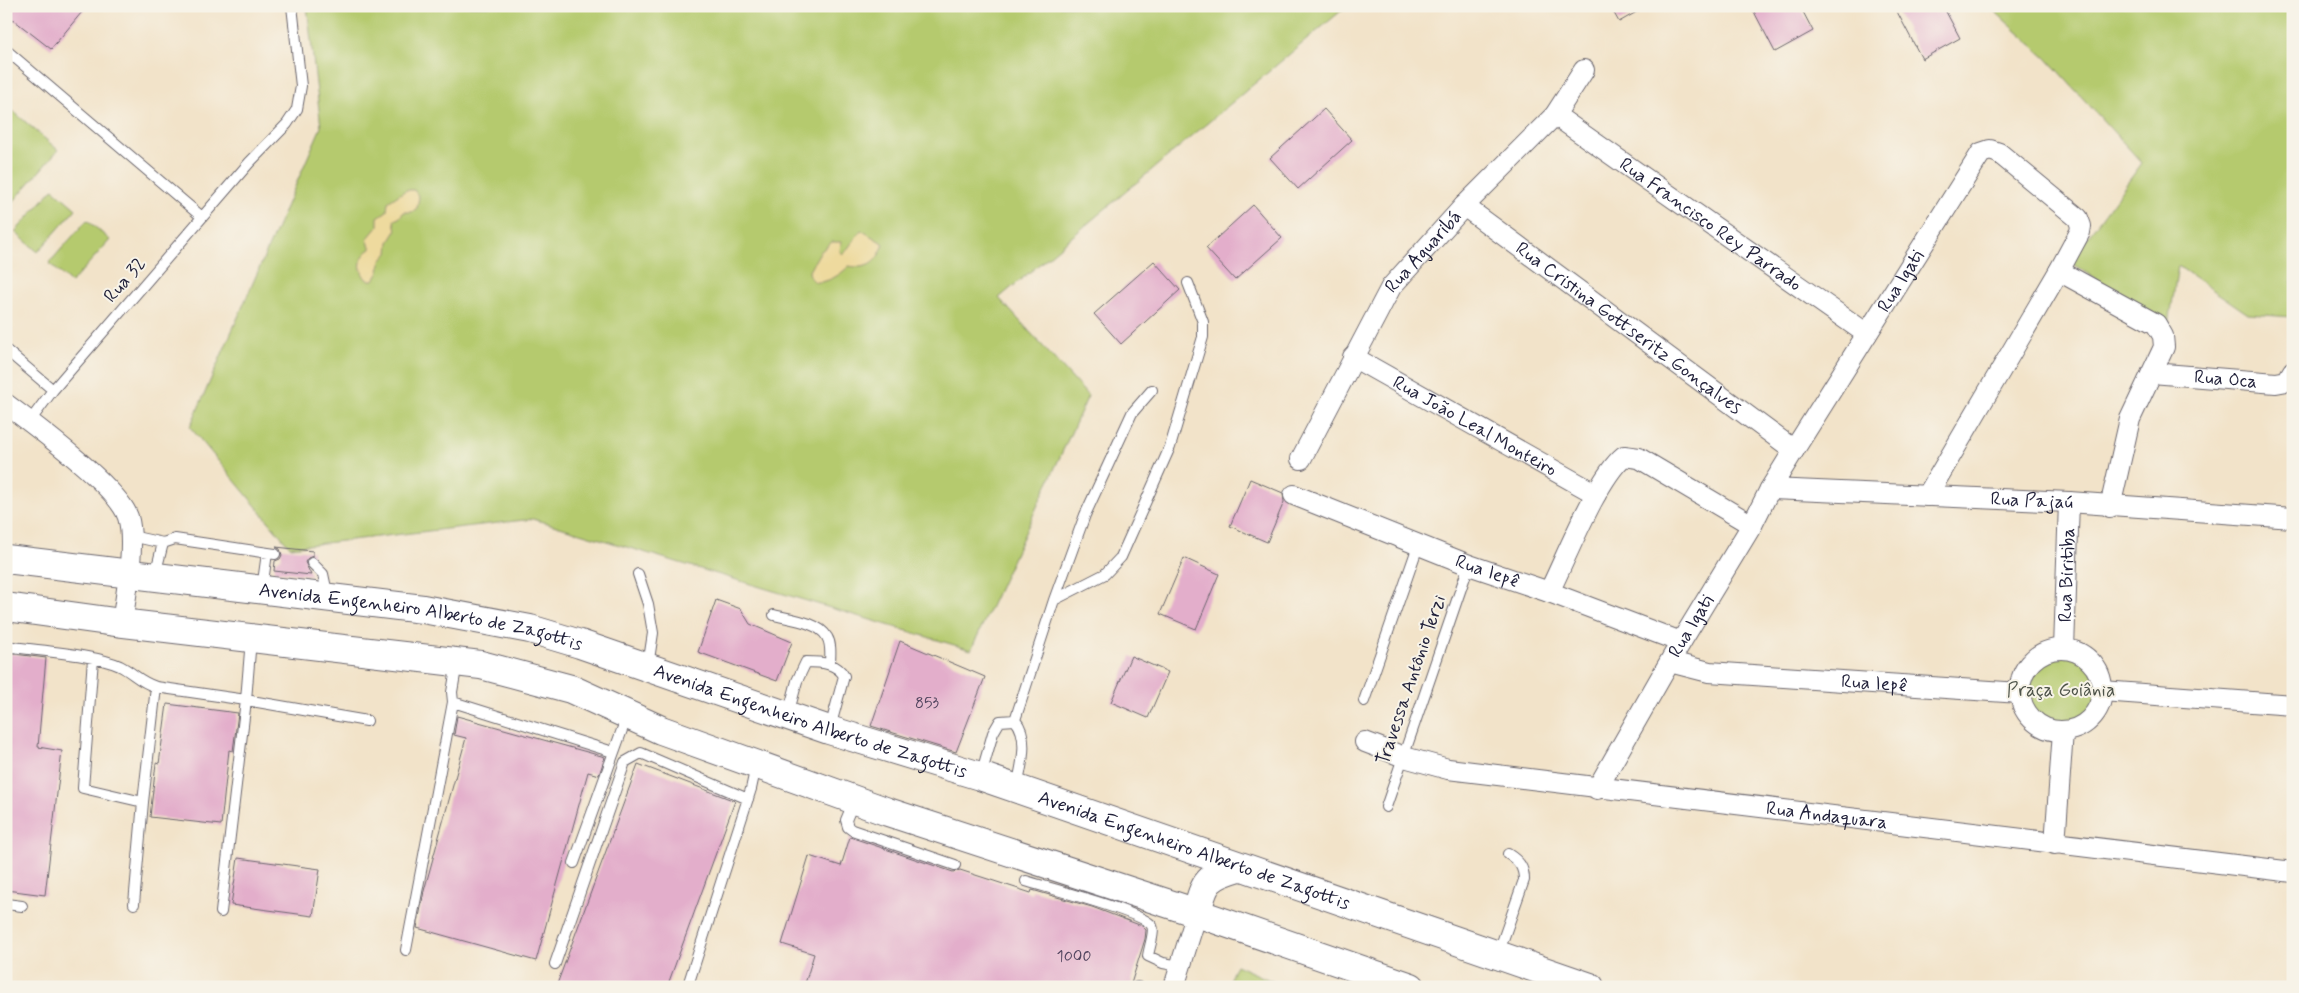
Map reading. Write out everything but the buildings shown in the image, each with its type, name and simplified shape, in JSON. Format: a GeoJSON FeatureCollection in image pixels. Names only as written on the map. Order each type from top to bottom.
{"type":"FeatureCollection","features":[{"type":"Feature","properties":{"kind":"main road","name":"Avenida Engenheiro Alberto de Zagottis"},"geometry":{"type":"LineString","coordinates":[[6,559],[423,609],[530,629],[580,644],[830,730],[980,776],[1590,987]]}},
{"type":"Feature","properties":{"kind":"main road","name":"Avenida Engenheiro Alberto de Zagottis"},"geometry":{"type":"LineString","coordinates":[[6,606],[122,623],[481,665],[520,674],[571,690],[661,730],[854,800],[1197,913],[1411,987]]}},
{"type":"Feature","properties":{"kind":"main road"},"geometry":{"type":"LineString","coordinates":[[1197,913],[1204,889],[1215,874],[1240,867]]}},
{"type":"Feature","properties":{"kind":"street","name":"Rua Aguaribá"},"geometry":{"type":"LineString","coordinates":[[1302,459],[1353,357],[1391,287],[1464,206],[1555,115],[1584,70]]}},
{"type":"Feature","properties":{"kind":"street","name":"Rua Francisco Rey Parrado"},"geometry":{"type":"LineString","coordinates":[[1555,115],[1867,334]]}},
{"type":"Feature","properties":{"kind":"street","name":"Rua Igati"},"geometry":{"type":"LineString","coordinates":[[1597,789],[1752,525],[1770,489],[1982,154],[1990,150],[1999,153],[2078,218],[2080,232],[1927,496]]}},
{"type":"Feature","properties":{"kind":"street","name":"Rua Cristina Gottseritz Gonçalves"},"geometry":{"type":"LineString","coordinates":[[1464,206],[1794,450]]}},
{"type":"Feature","properties":{"kind":"street"},"geometry":{"type":"LineString","coordinates":[[2059,271],[2156,324],[2163,336],[2164,347],[2130,419],[2110,507]]}},
{"type":"Feature","properties":{"kind":"street","name":"Rua João Leal Monteiro"},"geometry":{"type":"LineString","coordinates":[[1353,357],[1596,494]]}},
{"type":"Feature","properties":{"kind":"street","name":"Rua Oca"},"geometry":{"type":"LineString","coordinates":[[2152,373],[2276,383],[2287,381],[2293,371]]}},
{"type":"Feature","properties":{"kind":"street"},"geometry":{"type":"LineString","coordinates":[[6,404],[30,421],[117,497],[128,516],[132,536],[122,623]]}},
{"type":"Feature","properties":{"kind":"street"},"geometry":{"type":"LineString","coordinates":[[1549,592],[1596,494],[1614,464],[1624,456],[1639,458],[1752,525]]}},
{"type":"Feature","properties":{"kind":"street","name":"Rua Pajaú"},"geometry":{"type":"LineString","coordinates":[[1770,489],[2069,502],[2110,507],[2293,518]]}},
{"type":"Feature","properties":{"kind":"street","name":"Rua Iepê"},"geometry":{"type":"LineString","coordinates":[[1294,495],[1418,546],[1549,592],[1682,642]]}},
{"type":"Feature","properties":{"kind":"street","name":"Rua Biritiba"},"geometry":{"type":"LineString","coordinates":[[2064,649],[2069,502]]}},
{"type":"Feature","properties":{"kind":"street"},"geometry":{"type":"LineString","coordinates":[[2064,649],[2076,652],[2087,659],[2095,668],[2100,679],[2102,691],[2096,712],[2087,722],[2075,729],[2063,732],[2051,730],[2031,719],[2024,709],[2020,694],[2022,678],[2028,666],[2037,656],[2050,651],[2064,649]]}},
{"type":"Feature","properties":{"kind":"street","name":"Rua Iepê"},"geometry":{"type":"LineString","coordinates":[[1670,662],[1709,672],[2020,694]]}},
{"type":"Feature","properties":{"kind":"street"},"geometry":{"type":"LineString","coordinates":[[2102,691],[2293,705]]}},
{"type":"Feature","properties":{"kind":"street"},"geometry":{"type":"LineString","coordinates":[[2055,844],[2063,732]]}},
{"type":"Feature","properties":{"kind":"street","name":"Rua Andaquara"},"geometry":{"type":"LineString","coordinates":[[1364,742],[1404,757],[1448,769],[1597,789],[2293,872]]}},
{"type":"Feature","properties":{"kind":"street"},"geometry":{"type":"LineString","coordinates":[[1174,987],[1197,913]]}},
{"type":"Feature","properties":{"kind":"lane","name":"Rua 32"},"geometry":{"type":"LineString","coordinates":[[30,421],[53,390],[249,162],[286,124],[297,109],[301,86],[292,6]]}},
{"type":"Feature","properties":{"kind":"lane"},"geometry":{"type":"LineString","coordinates":[[6,50],[202,217]]}},
{"type":"Feature","properties":{"kind":"lane"},"geometry":{"type":"LineString","coordinates":[[1054,600],[1105,574],[1121,557],[1170,447],[1203,337],[1203,322],[1188,283]]}},
{"type":"Feature","properties":{"kind":"lane"},"geometry":{"type":"LineString","coordinates":[[6,350],[53,390]]}},
{"type":"Feature","properties":{"kind":"lane"},"geometry":{"type":"LineString","coordinates":[[1015,720],[1084,515],[1132,413],[1152,390]]}},
{"type":"Feature","properties":{"kind":"lane"},"geometry":{"type":"LineString","coordinates":[[132,536],[163,543],[175,540],[271,554],[262,590]]}},
{"type":"Feature","properties":{"kind":"lane"},"geometry":{"type":"LineString","coordinates":[[154,577],[163,543]]}},
{"type":"Feature","properties":{"kind":"lane"},"geometry":{"type":"LineString","coordinates":[[1364,701],[1418,546]]}},
{"type":"Feature","properties":{"kind":"lane"},"geometry":{"type":"LineString","coordinates":[[312,563],[323,574],[328,598]]}},
{"type":"Feature","properties":{"kind":"lane","name":"Travessa Antônio Terzi"},"geometry":{"type":"LineString","coordinates":[[1386,807],[1469,565]]}},
{"type":"Feature","properties":{"kind":"lane"},"geometry":{"type":"LineString","coordinates":[[638,574],[648,604],[653,633],[648,667]]}},
{"type":"Feature","properties":{"kind":"lane"},"geometry":{"type":"LineString","coordinates":[[774,615],[816,627],[823,632],[828,638],[830,665]]}},
{"type":"Feature","properties":{"kind":"lane"},"geometry":{"type":"LineString","coordinates":[[221,912],[252,638]]}},
{"type":"Feature","properties":{"kind":"lane"},"geometry":{"type":"LineString","coordinates":[[6,646],[93,659],[120,666],[142,682],[156,687],[367,720]]}},
{"type":"Feature","properties":{"kind":"lane"},"geometry":{"type":"LineString","coordinates":[[93,659],[83,788],[90,792],[144,802]]}},
{"type":"Feature","properties":{"kind":"lane"},"geometry":{"type":"LineString","coordinates":[[406,950],[453,702],[452,692],[458,662]]}},
{"type":"Feature","properties":{"kind":"lane"},"geometry":{"type":"LineString","coordinates":[[788,716],[797,681],[806,662],[830,665],[840,669],[844,676],[830,730]]}},
{"type":"Feature","properties":{"kind":"lane"},"geometry":{"type":"LineString","coordinates":[[134,904],[156,687]]}},
{"type":"Feature","properties":{"kind":"lane"},"geometry":{"type":"LineString","coordinates":[[453,702],[613,752]]}},
{"type":"Feature","properties":{"kind":"lane"},"geometry":{"type":"LineString","coordinates":[[574,863],[627,715]]}},
{"type":"Feature","properties":{"kind":"lane"},"geometry":{"type":"LineString","coordinates":[[980,776],[993,733],[1000,721],[1015,720],[1020,725],[1023,737],[1022,760],[1017,790]]}},
{"type":"Feature","properties":{"kind":"lane"},"geometry":{"type":"LineString","coordinates":[[555,964],[625,762],[641,754],[748,799]]}},
{"type":"Feature","properties":{"kind":"lane"},"geometry":{"type":"LineString","coordinates":[[689,982],[748,799],[756,765]]}},
{"type":"Feature","properties":{"kind":"lane"},"geometry":{"type":"LineString","coordinates":[[854,800],[846,820],[848,827],[852,830],[955,865]]}},
{"type":"Feature","properties":{"kind":"lane"},"geometry":{"type":"LineString","coordinates":[[1498,955],[1524,880],[1524,872],[1520,861],[1508,854]]}},
{"type":"Feature","properties":{"kind":"lane"},"geometry":{"type":"LineString","coordinates":[[1026,881],[1131,913],[1151,923],[1153,929],[1148,956],[1163,963],[1180,966]]}},
{"type":"Feature","properties":{"kind":"lane"},"geometry":{"type":"LineString","coordinates":[[6,904],[22,906]]}},
{"type":"Feature","properties":{"kind":"green space"},"geometry":{"type":"Polygon","coordinates":[[[307,6],[1347,6],[999,298],[1088,396],[971,650],[533,519],[290,547],[190,427],[321,127],[307,6]]]}},
{"type":"Feature","properties":{"kind":"green space"},"geometry":{"type":"Polygon","coordinates":[[[1989,6],[2293,6],[2293,317],[2248,314],[2178,266],[2169,324],[2069,262],[2142,163],[2046,58],[1989,6]]]}},
{"type":"Feature","properties":{"kind":"green space"},"geometry":{"type":"Polygon","coordinates":[[[6,105],[58,150],[6,210],[6,105]]]}},
{"type":"Feature","properties":{"kind":"green space"},"geometry":{"type":"Polygon","coordinates":[[[53,189],[76,209],[38,252],[15,232],[53,189]]]}},
{"type":"Feature","properties":{"kind":"green space"},"geometry":{"type":"Polygon","coordinates":[[[87,220],[110,240],[71,283],[49,263],[87,220]]]}},
{"type":"Feature","properties":{"kind":"green space","name":"Praça Goiânia"},"geometry":{"type":"Polygon","coordinates":[[[2061,649],[2077,652],[2090,661],[2099,674],[2102,690],[2099,706],[2090,719],[2077,728],[2061,731],[2045,728],[2032,719],[2023,706],[2020,690],[2023,674],[2032,661],[2045,652],[2061,649]]]}},
{"type":"Feature","properties":{"kind":"green space"},"geometry":{"type":"Polygon","coordinates":[[[1236,965],[1285,987],[1226,987],[1236,965]]]}},
{"type":"Feature","properties":{"kind":"sand"},"geometry":{"type":"Polygon","coordinates":[[[406,190],[414,190],[419,197],[417,208],[412,212],[404,212],[399,218],[394,220],[396,231],[389,242],[388,253],[381,261],[379,272],[374,280],[367,280],[362,272],[361,263],[364,255],[371,249],[367,239],[378,226],[378,217],[387,211],[388,202],[406,190]]]}},
{"type":"Feature","properties":{"kind":"sand"},"geometry":{"type":"Polygon","coordinates":[[[861,230],[884,244],[875,260],[867,266],[849,266],[834,278],[815,282],[810,277],[809,271],[820,252],[832,242],[841,242],[840,252],[844,254],[861,230]]]}}]}
